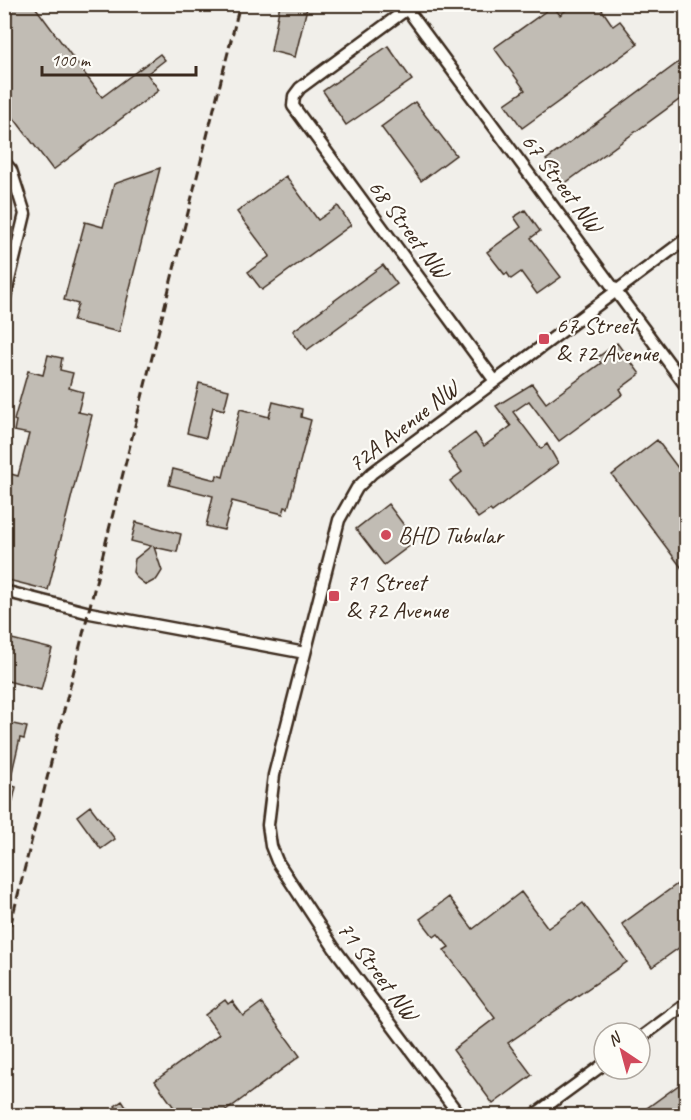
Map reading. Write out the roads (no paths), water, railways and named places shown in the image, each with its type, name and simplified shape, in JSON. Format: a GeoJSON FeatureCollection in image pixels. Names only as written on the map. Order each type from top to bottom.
{"type":"FeatureCollection","features":[{"type":"Feature","properties":{"kind":"street","name":"68 Street NW"},"geometry":{"type":"LineString","coordinates":[[405,7],[300,88],[293,101],[297,116],[495,381]]}},
{"type":"Feature","properties":{"kind":"street","name":"67 Street NW"},"geometry":{"type":"LineString","coordinates":[[405,7],[687,386]]}},
{"type":"Feature","properties":{"kind":"street"},"geometry":{"type":"LineString","coordinates":[[4,162],[11,170],[26,214],[4,301]]}},
{"type":"Feature","properties":{"kind":"street","name":"72A Avenue NW"},"geometry":{"type":"LineString","coordinates":[[271,846],[269,804],[304,653],[339,520],[357,488],[372,473],[687,239]]}},
{"type":"Feature","properties":{"kind":"street"},"geometry":{"type":"LineString","coordinates":[[4,591],[90,613],[304,653]]}},
{"type":"Feature","properties":{"kind":"street","name":"71 Street NW"},"geometry":{"type":"LineString","coordinates":[[271,846],[285,876],[313,918],[460,1116]]}},
{"type":"Feature","properties":{"kind":"street"},"geometry":{"type":"LineString","coordinates":[[652,1029],[687,1004]]}},
{"type":"Feature","properties":{"kind":"street"},"geometry":{"type":"LineString","coordinates":[[533,1116],[592,1073]]}},
{"type":"Feature","properties":{"kind":"railway"},"geometry":{"type":"LineString","coordinates":[[4,951],[240,4]]}},
{"type":"Feature","properties":{"kind":"place","name":"67 Street & 72 Avenue"},"geometry":{"type":"Point","coordinates":[544,339]}},
{"type":"Feature","properties":{"kind":"place","name":"BHD Tubular"},"geometry":{"type":"Point","coordinates":[386,535]}},
{"type":"Feature","properties":{"kind":"place","name":"71 Street & 72 Avenue"},"geometry":{"type":"Point","coordinates":[334,596]}}]}
